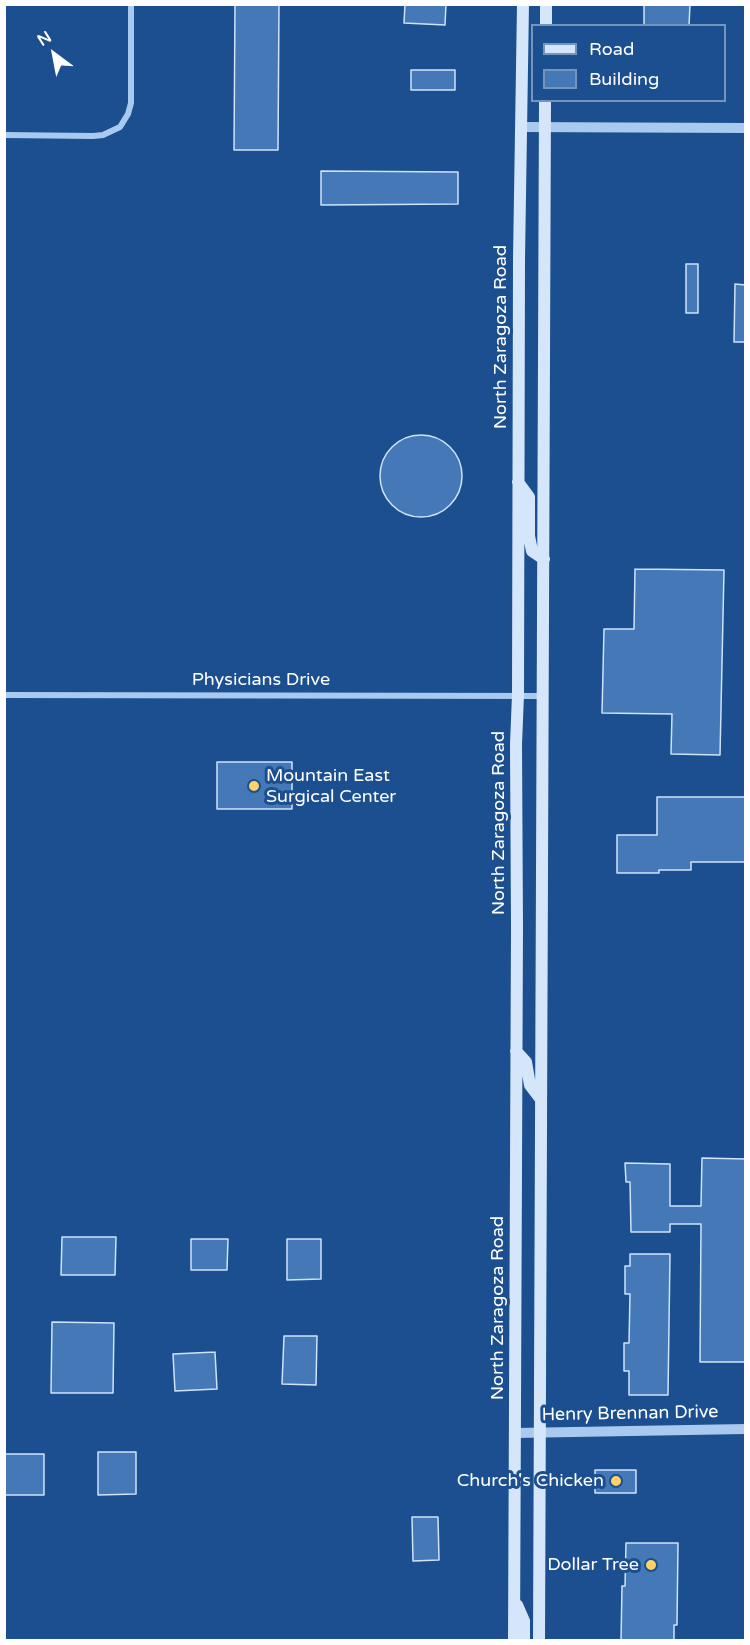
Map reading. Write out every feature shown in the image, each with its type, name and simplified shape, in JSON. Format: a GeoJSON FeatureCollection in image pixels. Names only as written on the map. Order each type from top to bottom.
{"type":"FeatureCollection","features":[{"type":"Feature","properties":{"kind":"main road","name":"North Zaragoza Road"},"geometry":{"type":"LineString","coordinates":[[514,1641],[518,834],[516,744],[523,4]]}},
{"type":"Feature","properties":{"kind":"main road"},"geometry":{"type":"LineString","coordinates":[[546,4],[546,24]]}},
{"type":"Feature","properties":{"kind":"main road"},"geometry":{"type":"LineString","coordinates":[[539,1641],[545,102]]}},
{"type":"Feature","properties":{"kind":"main road"},"geometry":{"type":"LineString","coordinates":[[519,482],[529,497],[529,536],[532,551],[544,559]]}},
{"type":"Feature","properties":{"kind":"main road"},"geometry":{"type":"LineString","coordinates":[[516,1051],[526,1062],[530,1085],[540,1098]]}},
{"type":"Feature","properties":{"kind":"main road"},"geometry":{"type":"LineString","coordinates":[[515,1601],[524,1621],[524,1641]]}},
{"type":"Feature","properties":{"kind":"street"},"geometry":{"type":"LineString","coordinates":[[4,135],[103,135],[120,126],[131,103],[131,4]]}},
{"type":"Feature","properties":{"kind":"street"},"geometry":{"type":"LineString","coordinates":[[521,127],[746,128]]}},
{"type":"Feature","properties":{"kind":"street","name":"Physicians Drive"},"geometry":{"type":"LineString","coordinates":[[4,695],[542,696]]}},
{"type":"Feature","properties":{"kind":"street","name":"Henry Brennan Drive"},"geometry":{"type":"LineString","coordinates":[[516,1432],[746,1429]]}},
{"type":"Feature","properties":{"kind":"building"},"geometry":{"type":"Polygon","coordinates":[[[235,4],[279,4],[278,150],[234,150],[235,4]]]}},
{"type":"Feature","properties":{"kind":"building"},"geometry":{"type":"Polygon","coordinates":[[[405,4],[446,4],[445,25],[404,23],[405,4]]]}},
{"type":"Feature","properties":{"kind":"building"},"geometry":{"type":"Polygon","coordinates":[[[644,4],[690,4],[689,24],[644,24],[644,4]]]}},
{"type":"Feature","properties":{"kind":"building"},"geometry":{"type":"Polygon","coordinates":[[[411,70],[455,70],[455,90],[411,90],[411,70]]]}},
{"type":"Feature","properties":{"kind":"building"},"geometry":{"type":"Polygon","coordinates":[[[321,171],[458,172],[458,204],[321,205],[321,171]]]}},
{"type":"Feature","properties":{"kind":"building"},"geometry":{"type":"Polygon","coordinates":[[[686,264],[698,264],[698,313],[686,313],[686,264]]]}},
{"type":"Feature","properties":{"kind":"building"},"geometry":{"type":"Polygon","coordinates":[[[735,284],[746,285],[746,342],[734,342],[735,284]]]}},
{"type":"Feature","properties":{"kind":"building"},"geometry":{"type":"Polygon","coordinates":[[[421,435],[437,438],[450,447],[459,460],[462,476],[459,492],[450,505],[437,514],[421,517],[405,514],[392,505],[383,492],[380,476],[383,460],[392,447],[405,438],[421,435]]]}},
{"type":"Feature","properties":{"kind":"building"},"geometry":{"type":"Polygon","coordinates":[[[635,569],[724,570],[720,755],[671,754],[672,714],[602,713],[604,629],[634,629],[635,569]]]}},
{"type":"Feature","properties":{"kind":"building","name":"Mountain East Surgical Center"},"geometry":{"type":"Polygon","coordinates":[[[217,762],[292,762],[292,809],[217,809],[217,762]]]}},
{"type":"Feature","properties":{"kind":"building"},"geometry":{"type":"Polygon","coordinates":[[[657,797],[746,797],[746,862],[691,862],[691,870],[617,873],[617,835],[657,835],[657,797]]]}},
{"type":"Feature","properties":{"kind":"building"},"geometry":{"type":"Polygon","coordinates":[[[702,1158],[746,1159],[746,1362],[700,1362],[701,1224],[670,1224],[670,1232],[631,1232],[630,1182],[626,1182],[625,1163],[670,1164],[670,1206],[701,1206],[702,1158]]]}},
{"type":"Feature","properties":{"kind":"building"},"geometry":{"type":"Polygon","coordinates":[[[62,1237],[116,1237],[115,1275],[61,1275],[62,1237]]]}},
{"type":"Feature","properties":{"kind":"building"},"geometry":{"type":"Polygon","coordinates":[[[191,1239],[228,1239],[227,1270],[191,1270],[191,1239]]]}},
{"type":"Feature","properties":{"kind":"building"},"geometry":{"type":"Polygon","coordinates":[[[287,1239],[321,1239],[321,1279],[287,1280],[287,1239]]]}},
{"type":"Feature","properties":{"kind":"building"},"geometry":{"type":"Polygon","coordinates":[[[630,1254],[670,1254],[668,1395],[629,1395],[629,1371],[624,1371],[624,1343],[629,1343],[630,1294],[625,1294],[625,1266],[630,1266],[630,1254]]]}},
{"type":"Feature","properties":{"kind":"building"},"geometry":{"type":"Polygon","coordinates":[[[52,1322],[114,1323],[113,1393],[51,1393],[52,1322]]]}},
{"type":"Feature","properties":{"kind":"building"},"geometry":{"type":"Polygon","coordinates":[[[284,1336],[317,1336],[316,1385],[282,1384],[284,1336]]]}},
{"type":"Feature","properties":{"kind":"building"},"geometry":{"type":"Polygon","coordinates":[[[215,1352],[217,1389],[175,1391],[173,1354],[215,1352]]]}},
{"type":"Feature","properties":{"kind":"building"},"geometry":{"type":"Polygon","coordinates":[[[98,1452],[136,1452],[136,1494],[98,1495],[98,1452]]]}},
{"type":"Feature","properties":{"kind":"building"},"geometry":{"type":"Polygon","coordinates":[[[4,1454],[44,1454],[44,1495],[4,1495],[4,1454]]]}},
{"type":"Feature","properties":{"kind":"building","name":"Church's Chicken"},"geometry":{"type":"Polygon","coordinates":[[[595,1470],[636,1470],[636,1493],[595,1493],[595,1470]]]}},
{"type":"Feature","properties":{"kind":"building"},"geometry":{"type":"Polygon","coordinates":[[[412,1517],[438,1517],[439,1560],[413,1561],[412,1517]]]}},
{"type":"Feature","properties":{"kind":"building","name":"Dollar Tree"},"geometry":{"type":"Polygon","coordinates":[[[626,1543],[678,1543],[677,1625],[674,1625],[674,1641],[621,1641],[622,1586],[625,1586],[626,1543]]]}},
{"type":"Feature","properties":{"kind":"place","name":"Mountain East Surgical Center"},"geometry":{"type":"Point","coordinates":[254,786]}},
{"type":"Feature","properties":{"kind":"place","name":"Church's Chicken"},"geometry":{"type":"Point","coordinates":[616,1481]}},
{"type":"Feature","properties":{"kind":"place","name":"Dollar Tree"},"geometry":{"type":"Point","coordinates":[651,1565]}}]}
